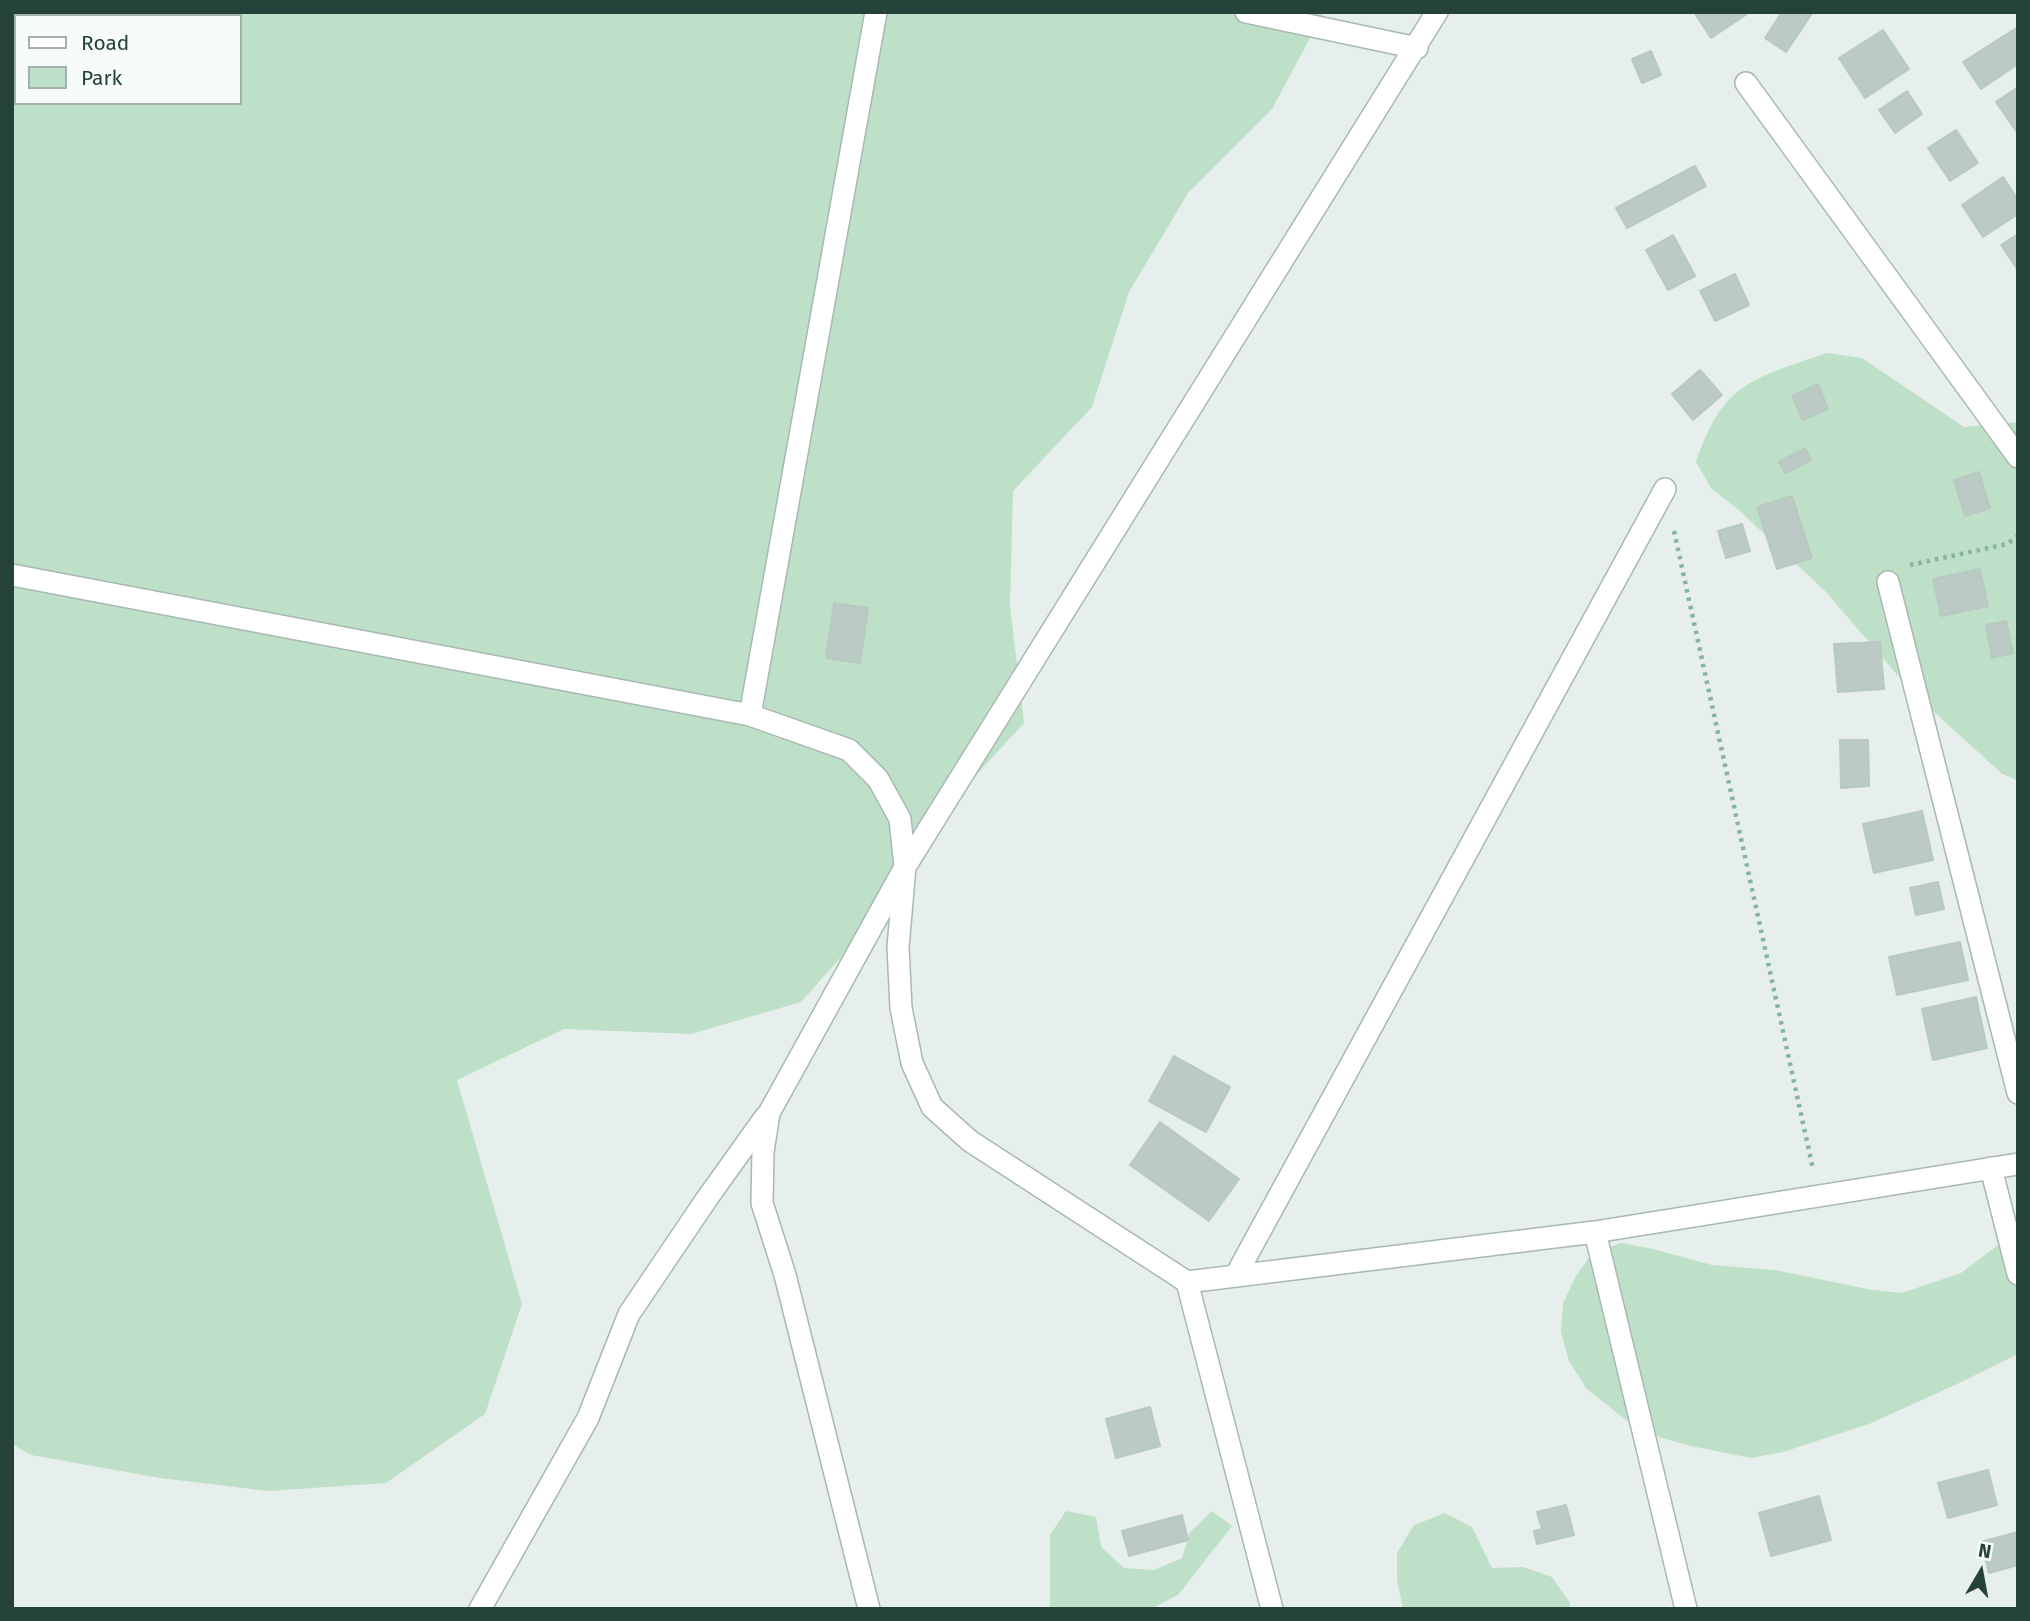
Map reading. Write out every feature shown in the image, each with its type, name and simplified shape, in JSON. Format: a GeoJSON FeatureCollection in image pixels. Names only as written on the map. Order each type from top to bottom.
{"type":"FeatureCollection","features":[{"type":"Feature","properties":{"kind":"street"},"geometry":{"type":"LineString","coordinates":[[750,715],[876,12]]}},
{"type":"Feature","properties":{"kind":"street"},"geometry":{"type":"LineString","coordinates":[[1246,12],[1417,48]]}},
{"type":"Feature","properties":{"kind":"street"},"geometry":{"type":"LineString","coordinates":[[480,1609],[588,1418],[629,1314],[769,1113],[905,867],[1437,12]]}},
{"type":"Feature","properties":{"kind":"street"},"geometry":{"type":"LineString","coordinates":[[1746,83],[2018,457]]}},
{"type":"Feature","properties":{"kind":"street"},"geometry":{"type":"LineString","coordinates":[[1236,1275],[1665,489]]}},
{"type":"Feature","properties":{"kind":"street"},"geometry":{"type":"LineString","coordinates":[[12,575],[750,715],[849,750],[878,779],[900,819],[905,867],[898,947],[901,1008],[912,1063],[932,1107],[970,1141],[1187,1282],[1595,1233],[2018,1164]]}},
{"type":"Feature","properties":{"kind":"street"},"geometry":{"type":"LineString","coordinates":[[1888,582],[2018,1093]]}},
{"type":"Feature","properties":{"kind":"street"},"geometry":{"type":"LineString","coordinates":[[769,1113],[763,1152],[762,1203],[785,1275],[869,1609]]}},
{"type":"Feature","properties":{"kind":"street"},"geometry":{"type":"LineString","coordinates":[[1991,1168],[2018,1274]]}},
{"type":"Feature","properties":{"kind":"street"},"geometry":{"type":"LineString","coordinates":[[1595,1233],[1686,1609]]}},
{"type":"Feature","properties":{"kind":"street"},"geometry":{"type":"LineString","coordinates":[[1187,1282],[1272,1609]]}},
{"type":"Feature","properties":{"kind":"path"},"geometry":{"type":"LineString","coordinates":[[1665,489],[1819,1196]]}},
{"type":"Feature","properties":{"kind":"path"},"geometry":{"type":"LineString","coordinates":[[1888,582],[1902,567],[2007,544],[2018,536]]}},
{"type":"Feature","properties":{"kind":"green space"},"geometry":{"type":"Polygon","coordinates":[[[12,12],[1324,12],[1272,109],[1188,193],[1129,292],[1092,407],[1013,491],[1010,606],[1024,723],[946,808],[881,912],[801,1002],[691,1034],[564,1029],[457,1080],[522,1304],[485,1414],[386,1483],[268,1491],[160,1478],[31,1455],[12,1444],[12,12]]]}},
{"type":"Feature","properties":{"kind":"green space"},"geometry":{"type":"Polygon","coordinates":[[[1827,353],[1862,358],[1964,427],[2018,422],[2018,781],[2001,773],[1911,691],[1826,592],[1740,511],[1711,488],[1696,462],[1717,415],[1744,387],[1779,370],[1827,353]]]}},
{"type":"Feature","properties":{"kind":"green space"},"geometry":{"type":"Polygon","coordinates":[[[2018,1230],[2018,1354],[1869,1424],[1783,1452],[1751,1458],[1662,1438],[1632,1425],[1586,1388],[1569,1361],[1561,1332],[1563,1303],[1576,1276],[1593,1252],[1622,1243],[1712,1265],[1775,1270],[1872,1290],[1902,1293],[1961,1273],[2018,1230]]]}},
{"type":"Feature","properties":{"kind":"green space"},"geometry":{"type":"Polygon","coordinates":[[[1066,1511],[1096,1517],[1101,1547],[1124,1568],[1154,1570],[1182,1558],[1190,1532],[1212,1511],[1232,1526],[1178,1595],[1153,1608],[1050,1609],[1050,1535],[1066,1511]]]}},
{"type":"Feature","properties":{"kind":"green space"},"geometry":{"type":"Polygon","coordinates":[[[1445,1513],[1472,1527],[1492,1568],[1523,1567],[1552,1577],[1570,1603],[1570,1609],[1403,1609],[1397,1580],[1397,1553],[1414,1525],[1445,1513]]]}},
{"type":"Feature","properties":{"kind":"building"},"geometry":{"type":"Polygon","coordinates":[[[1694,12],[1750,12],[1711,38],[1694,12]]]}},
{"type":"Feature","properties":{"kind":"building"},"geometry":{"type":"Polygon","coordinates":[[[1782,12],[1813,12],[1786,52],[1765,38],[1782,12]]]}},
{"type":"Feature","properties":{"kind":"building"},"geometry":{"type":"Polygon","coordinates":[[[2018,27],[2018,64],[1981,89],[1963,62],[2018,27]]]}},
{"type":"Feature","properties":{"kind":"building"},"geometry":{"type":"Polygon","coordinates":[[[1883,30],[1909,69],[1865,98],[1839,58],[1883,30]]]}},
{"type":"Feature","properties":{"kind":"building"},"geometry":{"type":"Polygon","coordinates":[[[1651,51],[1661,75],[1642,83],[1632,59],[1651,51]]]}},
{"type":"Feature","properties":{"kind":"building"},"geometry":{"type":"Polygon","coordinates":[[[2018,87],[2018,130],[2016,131],[1996,102],[2018,87]]]}},
{"type":"Feature","properties":{"kind":"building"},"geometry":{"type":"Polygon","coordinates":[[[1907,91],[1922,114],[1895,133],[1879,110],[1907,91]]]}},
{"type":"Feature","properties":{"kind":"building"},"geometry":{"type":"Polygon","coordinates":[[[1956,130],[1978,163],[1950,181],[1928,148],[1956,130]]]}},
{"type":"Feature","properties":{"kind":"building"},"geometry":{"type":"Polygon","coordinates":[[[1695,166],[1706,186],[1627,228],[1616,208],[1695,166]]]}},
{"type":"Feature","properties":{"kind":"building"},"geometry":{"type":"Polygon","coordinates":[[[2003,177],[2018,200],[2018,214],[1983,237],[1962,205],[2003,177]]]}},
{"type":"Feature","properties":{"kind":"building"},"geometry":{"type":"Polygon","coordinates":[[[2018,234],[2018,269],[2017,269],[2001,245],[2018,234]]]}},
{"type":"Feature","properties":{"kind":"building"},"geometry":{"type":"Polygon","coordinates":[[[1673,235],[1695,276],[1668,290],[1646,250],[1673,235]]]}},
{"type":"Feature","properties":{"kind":"building"},"geometry":{"type":"Polygon","coordinates":[[[1735,274],[1749,305],[1715,321],[1700,291],[1735,274]]]}},
{"type":"Feature","properties":{"kind":"building"},"geometry":{"type":"Polygon","coordinates":[[[1700,370],[1722,395],[1693,420],[1672,394],[1700,370]]]}},
{"type":"Feature","properties":{"kind":"building"},"geometry":{"type":"Polygon","coordinates":[[[1818,384],[1828,409],[1803,420],[1792,396],[1818,384]]]}},
{"type":"Feature","properties":{"kind":"building"},"geometry":{"type":"Polygon","coordinates":[[[1805,448],[1811,460],[1785,473],[1779,462],[1805,448]]]}},
{"type":"Feature","properties":{"kind":"building"},"geometry":{"type":"Polygon","coordinates":[[[1979,472],[1990,508],[1965,516],[1954,480],[1979,472]]]}},
{"type":"Feature","properties":{"kind":"building"},"geometry":{"type":"Polygon","coordinates":[[[1792,496],[1812,558],[1777,569],[1757,507],[1792,496]]]}},
{"type":"Feature","properties":{"kind":"building"},"geometry":{"type":"Polygon","coordinates":[[[1742,524],[1750,551],[1726,558],[1718,531],[1742,524]]]}},
{"type":"Feature","properties":{"kind":"building"},"geometry":{"type":"Polygon","coordinates":[[[1980,569],[1988,606],[1941,616],[1933,579],[1980,569]]]}},
{"type":"Feature","properties":{"kind":"building"},"geometry":{"type":"Polygon","coordinates":[[[834,603],[868,608],[860,663],[826,658],[834,603]]]}},
{"type":"Feature","properties":{"kind":"building"},"geometry":{"type":"Polygon","coordinates":[[[2006,621],[2013,653],[1992,658],[1986,625],[2006,621]]]}},
{"type":"Feature","properties":{"kind":"building"},"geometry":{"type":"Polygon","coordinates":[[[1880,642],[1884,689],[1838,692],[1834,644],[1880,642]]]}},
{"type":"Feature","properties":{"kind":"building"},"geometry":{"type":"Polygon","coordinates":[[[1840,740],[1868,740],[1869,786],[1841,788],[1840,740]]]}},
{"type":"Feature","properties":{"kind":"building"},"geometry":{"type":"Polygon","coordinates":[[[1922,811],[1933,860],[1874,873],[1863,824],[1922,811]]]}},
{"type":"Feature","properties":{"kind":"building"},"geometry":{"type":"Polygon","coordinates":[[[1938,882],[1944,909],[1916,915],[1910,888],[1938,882]]]}},
{"type":"Feature","properties":{"kind":"building"},"geometry":{"type":"Polygon","coordinates":[[[1960,942],[1968,980],[1897,995],[1889,957],[1960,942]]]}},
{"type":"Feature","properties":{"kind":"building"},"geometry":{"type":"Polygon","coordinates":[[[1976,997],[1987,1048],[1933,1060],[1922,1009],[1976,997]]]}},
{"type":"Feature","properties":{"kind":"building"},"geometry":{"type":"Polygon","coordinates":[[[1174,1056],[1230,1087],[1206,1132],[1149,1101],[1174,1056]]]}},
{"type":"Feature","properties":{"kind":"building"},"geometry":{"type":"Polygon","coordinates":[[[1160,1122],[1239,1179],[1209,1221],[1130,1165],[1160,1122]]]}},
{"type":"Feature","properties":{"kind":"building"},"geometry":{"type":"Polygon","coordinates":[[[1150,1407],[1160,1446],[1116,1458],[1106,1419],[1150,1407]]]}},
{"type":"Feature","properties":{"kind":"building"},"geometry":{"type":"Polygon","coordinates":[[[1988,1470],[1997,1505],[1948,1518],[1938,1483],[1988,1470]]]}},
{"type":"Feature","properties":{"kind":"building"},"geometry":{"type":"Polygon","coordinates":[[[1819,1496],[1831,1540],[1771,1556],[1759,1513],[1819,1496]]]}},
{"type":"Feature","properties":{"kind":"building"},"geometry":{"type":"Polygon","coordinates":[[[1566,1505],[1574,1535],[1537,1544],[1534,1531],[1542,1529],[1537,1512],[1566,1505]]]}},
{"type":"Feature","properties":{"kind":"building"},"geometry":{"type":"Polygon","coordinates":[[[1182,1515],[1188,1540],[1129,1556],[1122,1531],[1182,1515]]]}},
{"type":"Feature","properties":{"kind":"building"},"geometry":{"type":"Polygon","coordinates":[[[2018,1532],[2018,1565],[1989,1573],[1981,1542],[2018,1532]]]}}]}
